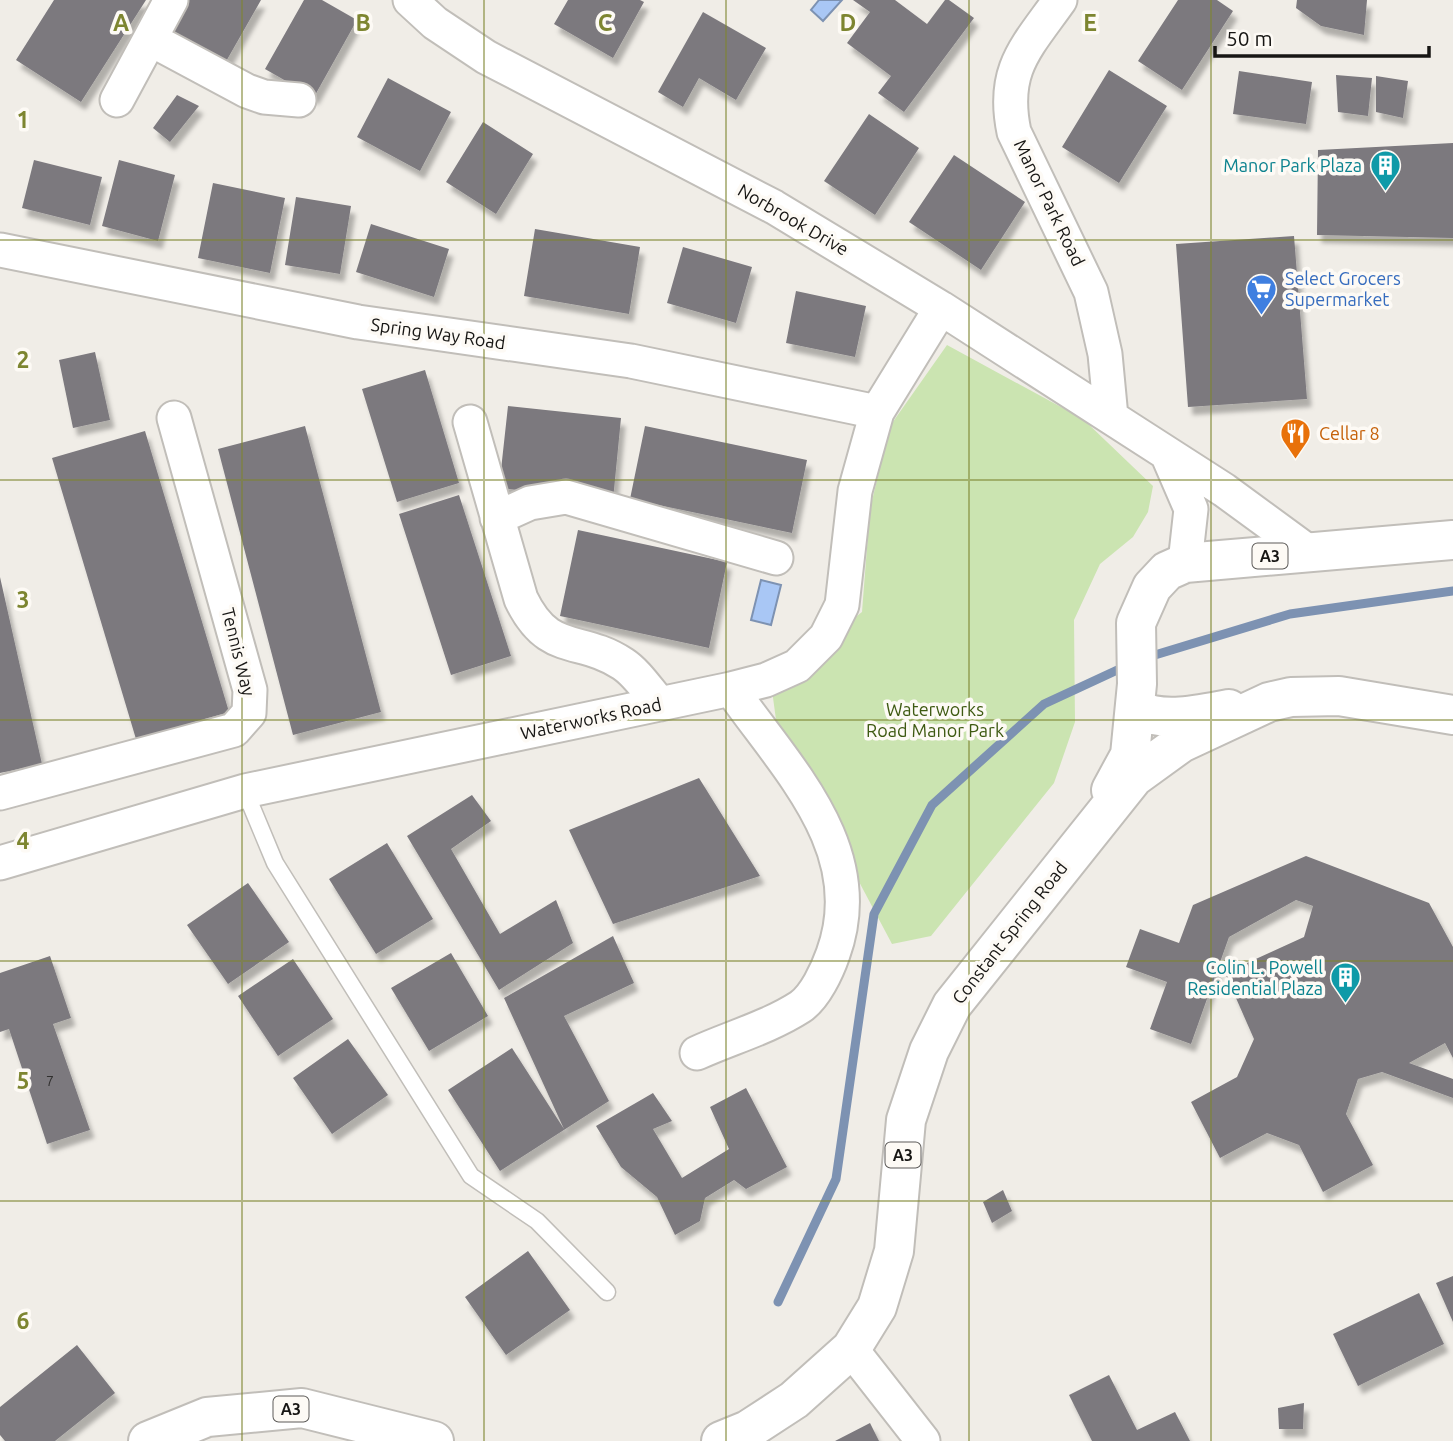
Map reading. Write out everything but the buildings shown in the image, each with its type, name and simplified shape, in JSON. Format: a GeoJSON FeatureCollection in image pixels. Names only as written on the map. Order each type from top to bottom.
{"type":"FeatureCollection","features":[{"type":"Feature","properties":{"kind":"main road","name":"Constant Spring Road"},"geometry":{"type":"LineString","coordinates":[[1080,845],[1130,755],[1136,696],[1136,622],[1152,587],[1167,571],[1185,564],[1453,540]]}},
{"type":"Feature","properties":{"kind":"main road"},"geometry":{"type":"LineString","coordinates":[[1136,696],[1147,716],[1198,714],[1269,702]]}},
{"type":"Feature","properties":{"kind":"main road","name":"Constant Spring Road"},"geometry":{"type":"LineString","coordinates":[[721,1441],[748,1430],[794,1401],[851,1349],[877,1307],[894,1251],[906,1120],[929,1051],[952,1005],[1134,777],[1155,760],[1204,731],[1269,702],[1291,697],[1339,696],[1453,715]]}},
{"type":"Feature","properties":{"kind":"main road","name":"A3"},"geometry":{"type":"LineString","coordinates":[[148,1441],[207,1417],[302,1408],[434,1441]]}},
{"type":"Feature","properties":{"kind":"street"},"geometry":{"type":"LineString","coordinates":[[117,100],[171,0]]}},
{"type":"Feature","properties":{"kind":"street","name":"Norbrook Drive"},"geometry":{"type":"LineString","coordinates":[[410,0],[435,23],[486,58],[774,207],[941,308],[1224,490],[1310,553]]}},
{"type":"Feature","properties":{"kind":"street","name":"Manor Park Road"},"geometry":{"type":"LineString","coordinates":[[1060,0],[1027,47],[1012,76],[1009,104],[1014,132],[1091,292],[1105,354],[1111,417]]}},
{"type":"Feature","properties":{"kind":"street"},"geometry":{"type":"LineString","coordinates":[[150,39],[247,91],[264,97],[299,100]]}},
{"type":"Feature","properties":{"kind":"street","name":"Spring Way Road"},"geometry":{"type":"LineString","coordinates":[[0,250],[358,322],[631,361],[877,412]]}},
{"type":"Feature","properties":{"kind":"street","name":"Waterworks Road"},"geometry":{"type":"LineString","coordinates":[[0,863],[245,791],[731,689],[766,680],[797,666],[827,637],[842,606],[855,491],[877,412],[941,308]]}},
{"type":"Feature","properties":{"kind":"street","name":"Tennis Way"},"geometry":{"type":"LineString","coordinates":[[0,793],[234,730],[249,713],[250,690],[174,418]]}},
{"type":"Feature","properties":{"kind":"street"},"geometry":{"type":"LineString","coordinates":[[470,422],[521,599],[530,619],[546,635],[565,644],[598,651],[625,665],[660,704]]}},
{"type":"Feature","properties":{"kind":"street"},"geometry":{"type":"LineString","coordinates":[[1168,456],[1191,509],[1185,564]]}},
{"type":"Feature","properties":{"kind":"street"},"geometry":{"type":"LineString","coordinates":[[498,519],[530,503],[566,497],[776,558]]}},
{"type":"Feature","properties":{"kind":"street"},"geometry":{"type":"LineString","coordinates":[[697,1053],[802,1006],[827,972],[842,932],[844,889],[835,846],[815,809],[731,689]]}},
{"type":"Feature","properties":{"kind":"street"},"geometry":{"type":"LineString","coordinates":[[851,1349],[923,1441]]}},
{"type":"Feature","properties":{"kind":"lane"},"geometry":{"type":"LineString","coordinates":[[245,791],[275,863],[471,1176],[537,1221],[607,1292]]}},
{"type":"Feature","properties":{"kind":"green space","name":"Waterworks Road Manor Park"},"geometry":{"type":"Polygon","coordinates":[[[947,345],[1083,419],[1153,486],[1148,512],[1133,537],[1100,564],[1074,620],[1075,722],[1054,783],[931,936],[892,944],[777,727],[771,683],[862,612],[870,509],[890,426],[947,345]]]}},
{"type":"Feature","properties":{"kind":"water"},"geometry":{"type":"Polygon","coordinates":[[[819,0],[842,0],[823,21],[811,10],[819,0]]]}},
{"type":"Feature","properties":{"kind":"water"},"geometry":{"type":"Polygon","coordinates":[[[761,580],[781,585],[771,625],[751,620],[761,580]]]}},
{"type":"Feature","properties":{"kind":"waterway"},"geometry":{"type":"LineString","coordinates":[[1145,658],[1290,614],[1453,591]]}},
{"type":"Feature","properties":{"kind":"waterway"},"geometry":{"type":"LineString","coordinates":[[778,1302],[836,1179],[874,914],[932,805],[1044,704],[1126,666]]}},
{"type":"Feature","properties":{"kind":"place","name":"Manor Park Plaza"},"geometry":{"type":"Point","coordinates":[1385,193]}},
{"type":"Feature","properties":{"kind":"place","name":"Select Grocers Supermarket"},"geometry":{"type":"Point","coordinates":[1262,316]}},
{"type":"Feature","properties":{"kind":"place","name":"Cellar 8"},"geometry":{"type":"Point","coordinates":[1296,461]}},
{"type":"Feature","properties":{"kind":"place","name":"Colin L. Powell Residential Plaza"},"geometry":{"type":"Point","coordinates":[1346,1005]}}]}
